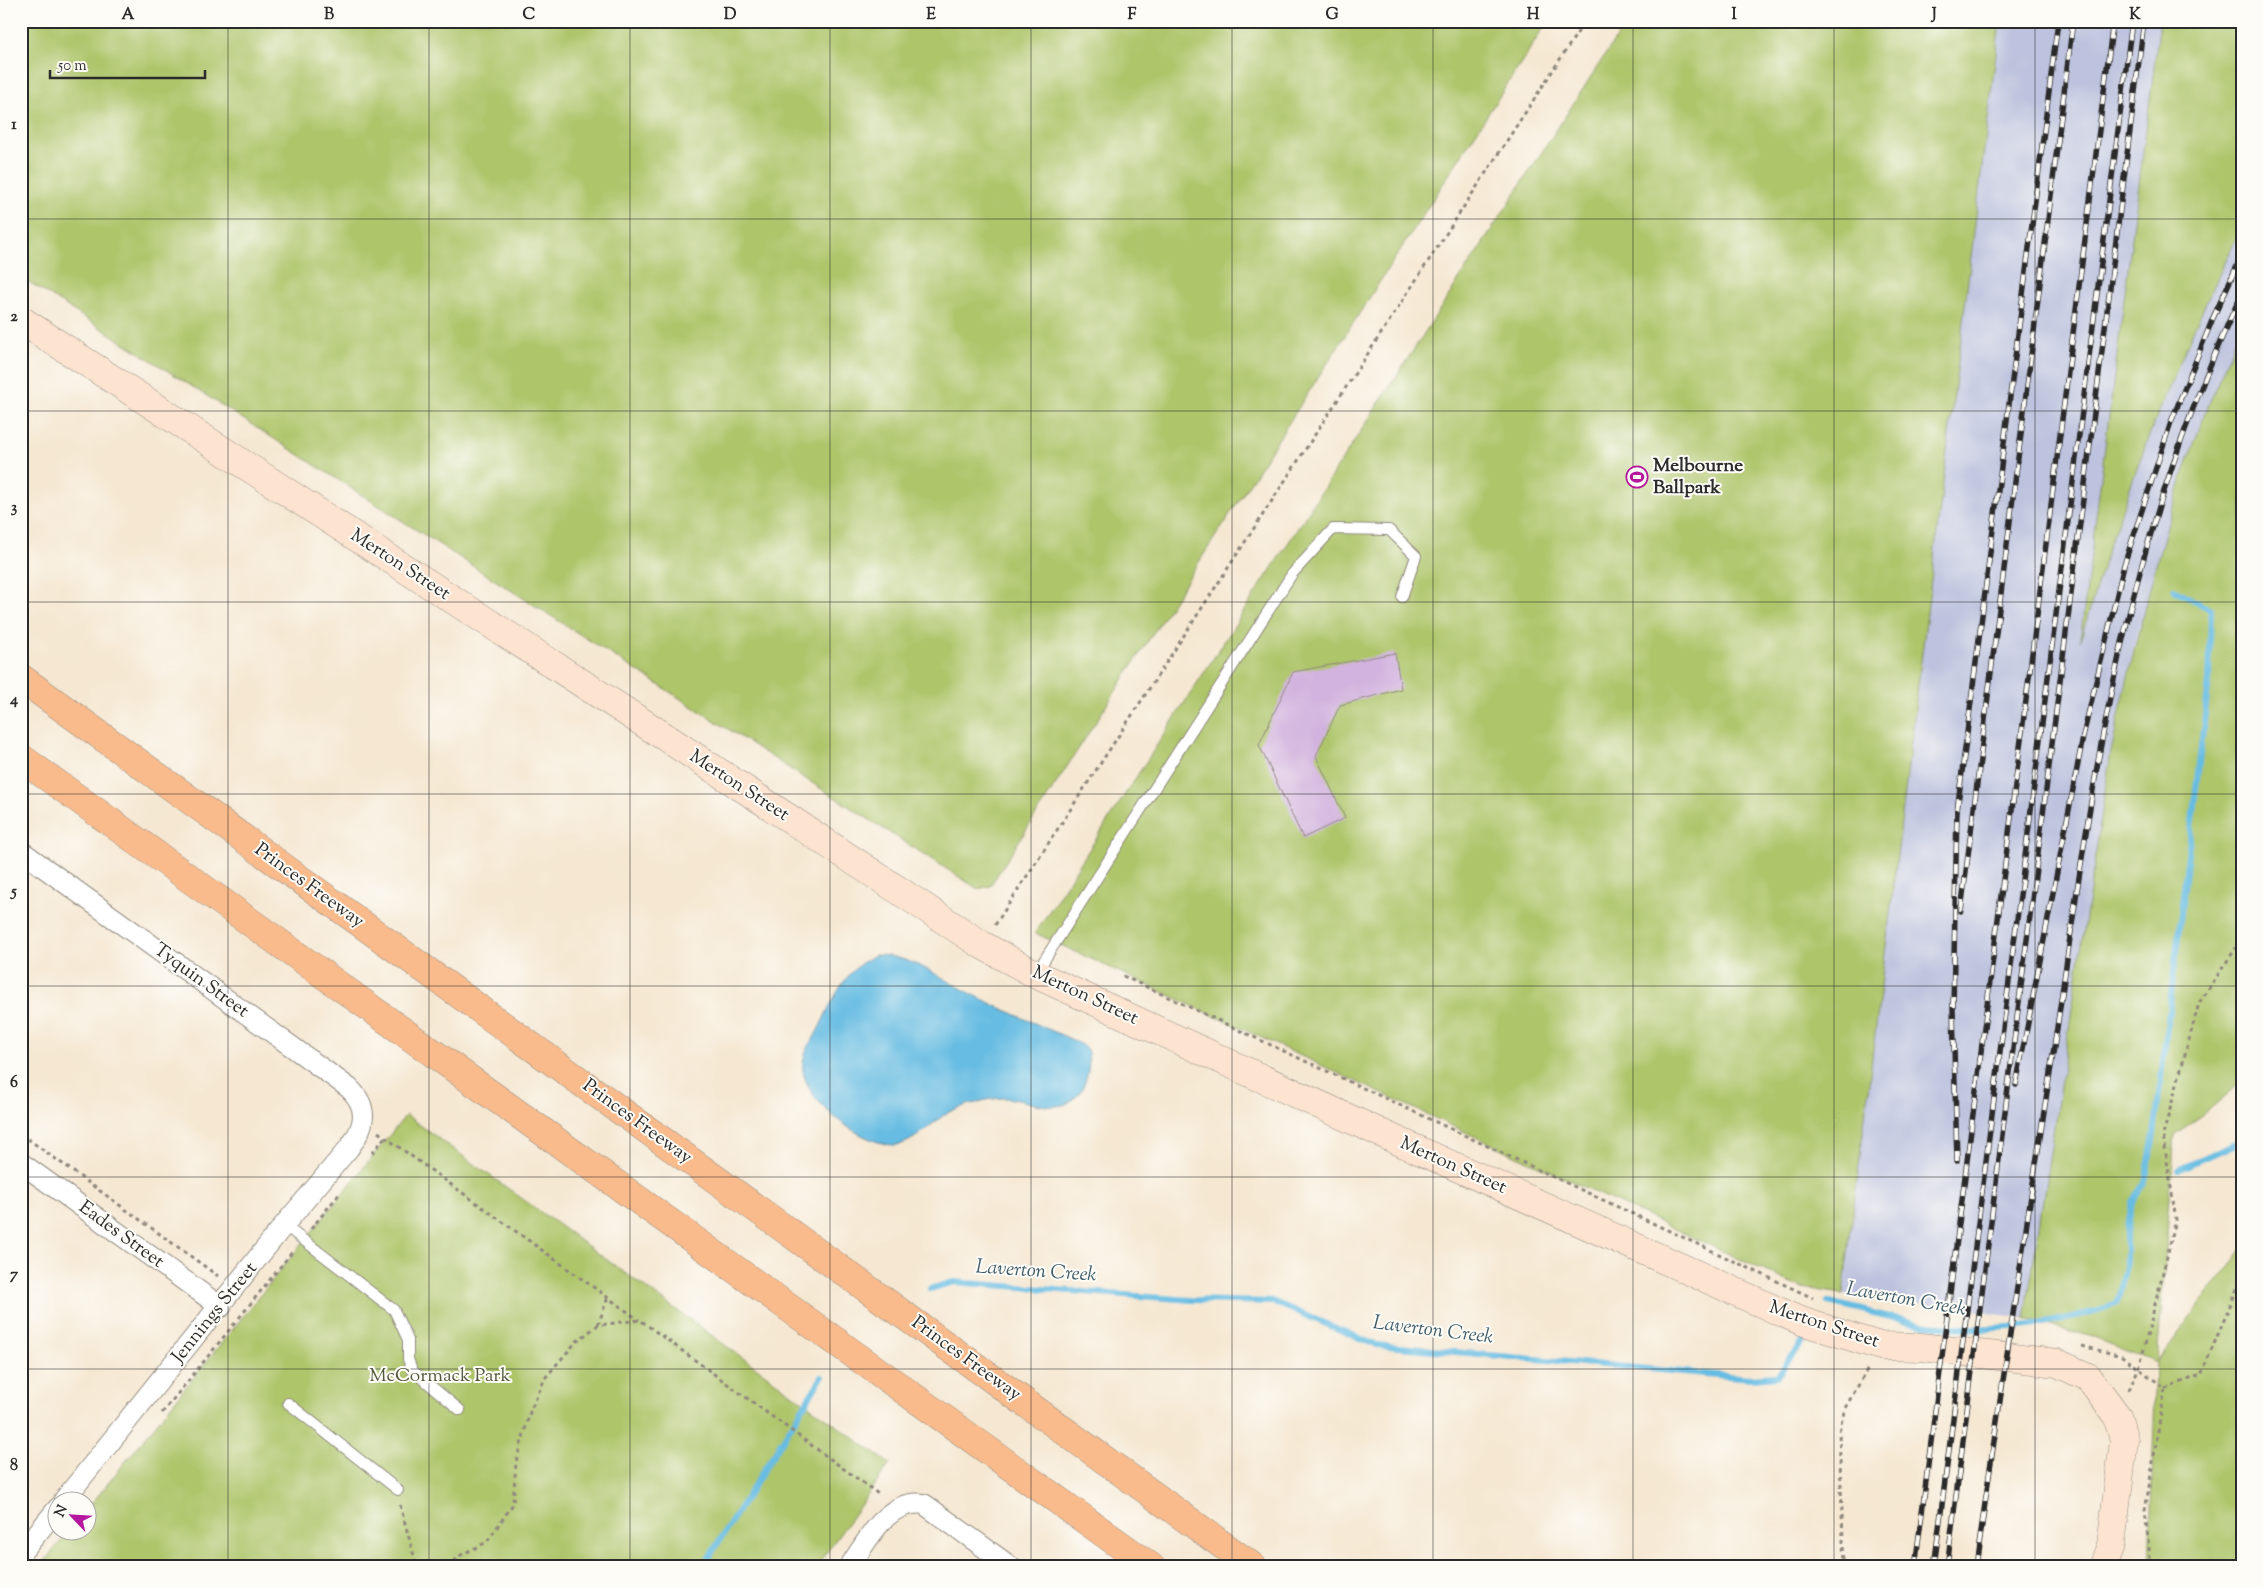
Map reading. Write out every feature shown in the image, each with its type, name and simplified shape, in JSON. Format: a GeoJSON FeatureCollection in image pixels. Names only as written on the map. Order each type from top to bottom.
{"type":"FeatureCollection","features":[{"type":"Feature","properties":{"kind":"highway","name":"Princes Freeway"},"geometry":{"type":"LineString","coordinates":[[21,678],[1253,1567]]}},
{"type":"Feature","properties":{"kind":"highway"},"geometry":{"type":"LineString","coordinates":[[21,758],[1151,1567]]}},
{"type":"Feature","properties":{"kind":"street","name":"Merton Street"},"geometry":{"type":"LineString","coordinates":[[21,320],[982,945],[1035,974],[1801,1321],[1880,1346],[1921,1347],[2057,1363],[2088,1377],[2117,1416],[2124,1440],[2109,1560]]}},
{"type":"Feature","properties":{"kind":"street","name":"Tyquin Street"},"geometry":{"type":"LineString","coordinates":[[21,851],[349,1088],[358,1096],[361,1103],[363,1122]]}},
{"type":"Feature","properties":{"kind":"street","name":"Jennings Street"},"geometry":{"type":"LineString","coordinates":[[72,1490],[221,1307],[284,1225],[349,1148],[358,1136],[363,1122]]}},
{"type":"Feature","properties":{"kind":"street","name":"Eades Street"},"geometry":{"type":"LineString","coordinates":[[21,1163],[221,1307]]}},
{"type":"Feature","properties":{"kind":"street"},"geometry":{"type":"LineString","coordinates":[[849,1567],[892,1511],[903,1504],[913,1502],[924,1504],[1011,1567]]}},
{"type":"Feature","properties":{"kind":"street"},"geometry":{"type":"LineString","coordinates":[[21,1553],[48,1520]]}},
{"type":"Feature","properties":{"kind":"lane"},"geometry":{"type":"LineString","coordinates":[[1035,974],[1292,574],[1333,529],[1389,530],[1416,556],[1402,597]]}},
{"type":"Feature","properties":{"kind":"lane"},"geometry":{"type":"LineString","coordinates":[[284,1225],[394,1310],[408,1340],[408,1359],[412,1370],[460,1410]]}},
{"type":"Feature","properties":{"kind":"lane"},"geometry":{"type":"LineString","coordinates":[[288,1403],[398,1490]]}},
{"type":"Feature","properties":{"kind":"path"},"geometry":{"type":"LineString","coordinates":[[982,945],[1585,21]]}},
{"type":"Feature","properties":{"kind":"path"},"geometry":{"type":"LineString","coordinates":[[2117,1416],[2140,1365],[2176,1220],[2164,1135],[2199,1002],[2242,939]]}},
{"type":"Feature","properties":{"kind":"path"},"geometry":{"type":"LineString","coordinates":[[1123,976],[1817,1299]]}},
{"type":"Feature","properties":{"kind":"path"},"geometry":{"type":"LineString","coordinates":[[363,1122],[884,1497]]}},
{"type":"Feature","properties":{"kind":"path"},"geometry":{"type":"LineString","coordinates":[[21,1134],[219,1277]]}},
{"type":"Feature","properties":{"kind":"path"},"geometry":{"type":"LineString","coordinates":[[204,1295],[225,1269]]}},
{"type":"Feature","properties":{"kind":"path"},"geometry":{"type":"LineString","coordinates":[[2151,1567],[2146,1510],[2165,1388],[2202,1375],[2242,1277]]}},
{"type":"Feature","properties":{"kind":"path"},"geometry":{"type":"LineString","coordinates":[[598,1325],[608,1297]]}},
{"type":"Feature","properties":{"kind":"path"},"geometry":{"type":"LineString","coordinates":[[448,1567],[461,1555],[487,1542],[513,1504],[516,1462],[530,1412],[545,1378],[576,1342],[598,1325],[640,1320]]}},
{"type":"Feature","properties":{"kind":"path"},"geometry":{"type":"LineString","coordinates":[[1844,1567],[1838,1432],[1845,1408],[1880,1346]]}},
{"type":"Feature","properties":{"kind":"path"},"geometry":{"type":"LineString","coordinates":[[400,1505],[417,1567]]}},
{"type":"Feature","properties":{"kind":"shaded area"},"geometry":{"type":"Polygon","coordinates":[[[2000,21],[2160,21],[2081,637],[2111,540],[2151,430],[2197,322],[2242,226],[2242,325],[2180,486],[2137,634],[2111,752],[2025,1318],[1843,1294],[2000,21]]]}},
{"type":"Feature","properties":{"kind":"green space"},"geometry":{"type":"Polygon","coordinates":[[[21,21],[1548,21],[990,886],[978,889],[21,277],[21,21]]]}},
{"type":"Feature","properties":{"kind":"green space","name":"Melbourne Ballpark"},"geometry":{"type":"Polygon","coordinates":[[[1627,21],[2000,21],[1843,1294],[1802,1288],[1035,933],[1627,21]]]}},
{"type":"Feature","properties":{"kind":"green space"},"geometry":{"type":"Polygon","coordinates":[[[2160,21],[2242,21],[2242,226],[2197,322],[2151,430],[2111,540],[2080,641],[2160,21]]]}},
{"type":"Feature","properties":{"kind":"green space"},"geometry":{"type":"Polygon","coordinates":[[[2242,325],[2242,1082],[2204,1114],[2175,1134],[2157,1362],[2242,1249],[2242,1567],[2149,1567],[2156,1363],[2089,1336],[2025,1318],[2111,752],[2139,630],[2172,509],[2204,417],[2242,325]]]}},
{"type":"Feature","properties":{"kind":"green space","name":"McCormack Park"},"geometry":{"type":"Polygon","coordinates":[[[406,1115],[890,1464],[816,1567],[40,1567],[62,1540],[98,1540],[98,1496],[406,1115]]]}},
{"type":"Feature","properties":{"kind":"water"},"geometry":{"type":"Polygon","coordinates":[[[876,955],[902,959],[927,969],[986,1001],[1075,1041],[1087,1049],[1089,1062],[1087,1073],[1085,1082],[1078,1095],[1070,1102],[1060,1106],[1038,1105],[1005,1098],[990,1099],[961,1107],[947,1113],[915,1137],[902,1144],[881,1143],[850,1129],[835,1118],[811,1091],[804,1077],[803,1063],[805,1055],[834,998],[847,977],[855,968],[876,955]]]}},
{"type":"Feature","properties":{"kind":"building"},"geometry":{"type":"Polygon","coordinates":[[[1395,653],[1401,689],[1340,705],[1316,756],[1345,818],[1303,838],[1259,745],[1293,672],[1395,653]]]}},
{"type":"Feature","properties":{"kind":"waterway"},"geometry":{"type":"LineString","coordinates":[[1828,1302],[1916,1323],[1977,1328],[2048,1322],[2117,1304],[2126,1266],[2126,1240],[2132,1202],[2145,1182],[2154,1135],[2209,681],[2211,610],[2174,589]]}},
{"type":"Feature","properties":{"kind":"waterway","name":"Laverton Creek"},"geometry":{"type":"LineString","coordinates":[[2178,1170],[2242,1141]]}},
{"type":"Feature","properties":{"kind":"waterway","name":"Laverton Creek"},"geometry":{"type":"LineString","coordinates":[[930,1289],[954,1282],[1191,1300],[1274,1302],[1376,1345],[1751,1378],[1777,1376],[1803,1342]]}},
{"type":"Feature","properties":{"kind":"waterway","name":"Laverton Creek"},"geometry":{"type":"LineString","coordinates":[[703,1567],[822,1377]]}},
{"type":"Feature","properties":{"kind":"railway"},"geometry":{"type":"LineString","coordinates":[[1957,1161],[1953,1008],[1957,811],[2058,21]]}},
{"type":"Feature","properties":{"kind":"railway"},"geometry":{"type":"LineString","coordinates":[[1961,911],[2073,21]]}},
{"type":"Feature","properties":{"kind":"railway"},"geometry":{"type":"LineString","coordinates":[[1915,1567],[2113,21]]}},
{"type":"Feature","properties":{"kind":"railway"},"geometry":{"type":"LineString","coordinates":[[1934,1567],[2132,21]]}},
{"type":"Feature","properties":{"kind":"railway"},"geometry":{"type":"LineString","coordinates":[[1947,1567],[2144,21]]}},
{"type":"Feature","properties":{"kind":"railway"},"geometry":{"type":"LineString","coordinates":[[2016,1085],[2084,732],[2124,565],[2171,422],[2213,318],[2242,255]]}},
{"type":"Feature","properties":{"kind":"railway"},"geometry":{"type":"LineString","coordinates":[[1976,1567],[2081,863],[2110,698],[2134,594],[2164,491],[2200,391],[2242,293]]}},
{"type":"Feature","properties":{"kind":"place","name":"Melbourne Ballpark"},"geometry":{"type":"Point","coordinates":[1637,477]}}]}
